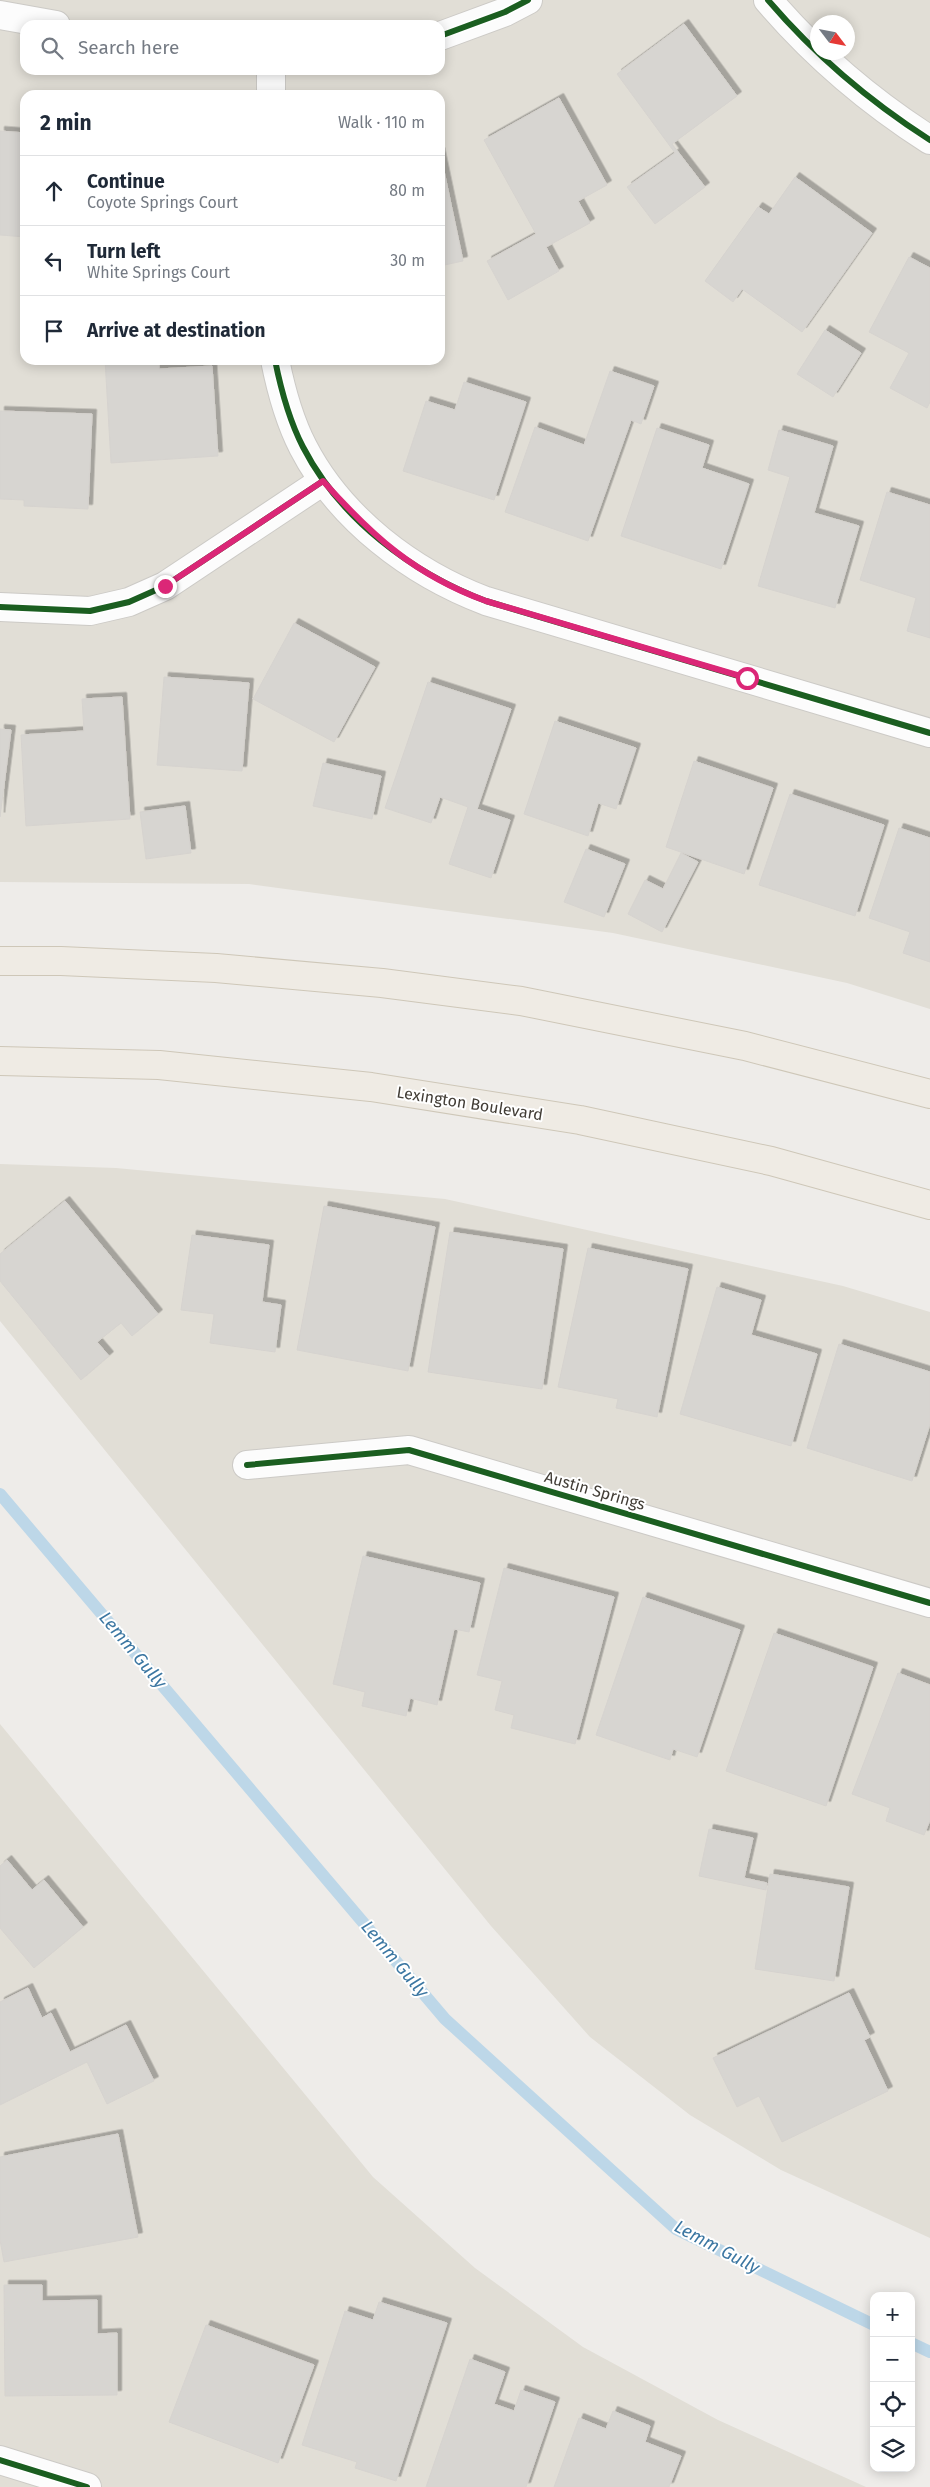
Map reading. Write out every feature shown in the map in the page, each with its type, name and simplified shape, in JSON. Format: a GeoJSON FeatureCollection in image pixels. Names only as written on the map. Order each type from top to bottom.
{"type":"FeatureCollection","features":[{"type":"Feature","properties":{"kind":"main road"},"geometry":{"type":"LineString","coordinates":[[0,961],[61,961],[216,968],[382,983],[521,1001],[745,1046],[930,1094]]}},
{"type":"Feature","properties":{"kind":"main road","name":"Lexington Boulevard"},"geometry":{"type":"LineString","coordinates":[[0,1061],[159,1065],[371,1087],[580,1120],[771,1161],[930,1205]]}},
{"type":"Feature","properties":{"kind":"street"},"geometry":{"type":"LineString","coordinates":[[445,34],[479,22],[528,0]]}},
{"type":"Feature","properties":{"kind":"street"},"geometry":{"type":"LineString","coordinates":[[768,0],[805,42],[831,65],[873,100],[930,140]]}},
{"type":"Feature","properties":{"kind":"street"},"geometry":{"type":"LineString","coordinates":[[0,15],[28,20]]}},
{"type":"Feature","properties":{"kind":"street"},"geometry":{"type":"LineString","coordinates":[[271,75],[271,90]]}},
{"type":"Feature","properties":{"kind":"street"},"geometry":{"type":"LineString","coordinates":[[276,365],[288,411],[303,447],[323,481],[352,514],[378,538],[428,576],[486,601],[930,733]]}},
{"type":"Feature","properties":{"kind":"street"},"geometry":{"type":"LineString","coordinates":[[0,606],[90,611],[129,602],[165,586],[323,481]]}},
{"type":"Feature","properties":{"kind":"street","name":"Austin Springs"},"geometry":{"type":"LineString","coordinates":[[247,1466],[409,1450],[930,1602]]}},
{"type":"Feature","properties":{"kind":"street"},"geometry":{"type":"LineString","coordinates":[[0,2460],[87,2487]]}},
{"type":"Feature","properties":{"kind":"shaded area"},"geometry":{"type":"Polygon","coordinates":[[[0,0],[930,0],[930,1009],[847,983],[613,933],[249,884],[0,882],[0,0]]]}},
{"type":"Feature","properties":{"kind":"shaded area"},"geometry":{"type":"Polygon","coordinates":[[[0,1164],[116,1168],[445,1199],[843,1286],[930,1312],[930,2238],[781,2170],[690,2115],[590,2037],[491,1926],[0,1321],[0,1164]]]}},
{"type":"Feature","properties":{"kind":"shaded area"},"geometry":{"type":"Polygon","coordinates":[[[0,1724],[373,2177],[475,2268],[583,2347],[718,2420],[866,2487],[0,2487],[0,1724]]]}},
{"type":"Feature","properties":{"kind":"building"},"geometry":{"type":"Polygon","coordinates":[[[684,24],[737,96],[672,144],[705,187],[655,224],[627,187],[675,153],[617,74],[684,24]]]}},
{"type":"Feature","properties":{"kind":"building"},"geometry":{"type":"Polygon","coordinates":[[[559,98],[607,185],[578,201],[590,223],[546,247],[559,271],[508,300],[487,261],[536,234],[484,140],[559,98]]]}},
{"type":"Feature","properties":{"kind":"building"},"geometry":{"type":"Polygon","coordinates":[[[0,131],[20,133],[20,237],[0,235],[0,131]]]}},
{"type":"Feature","properties":{"kind":"building"},"geometry":{"type":"Polygon","coordinates":[[[445,176],[463,261],[445,265],[445,176]]]}},
{"type":"Feature","properties":{"kind":"building"},"geometry":{"type":"Polygon","coordinates":[[[795,177],[872,233],[802,332],[742,289],[733,302],[705,281],[758,207],[769,214],[795,177]]]}},
{"type":"Feature","properties":{"kind":"building"},"geometry":{"type":"Polygon","coordinates":[[[909,257],[930,268],[930,402],[927,408],[890,388],[909,353],[869,332],[909,257]]]}},
{"type":"Feature","properties":{"kind":"building"},"geometry":{"type":"Polygon","coordinates":[[[825,330],[861,353],[833,397],[797,374],[825,330]]]}},
{"type":"Feature","properties":{"kind":"building"},"geometry":{"type":"Polygon","coordinates":[[[105,365],[159,365],[159,369],[212,366],[218,456],[111,463],[105,365]]]}},
{"type":"Feature","properties":{"kind":"building"},"geometry":{"type":"Polygon","coordinates":[[[610,371],[654,386],[641,424],[631,420],[588,541],[505,512],[535,427],[584,445],[610,371]]]}},
{"type":"Feature","properties":{"kind":"building"},"geometry":{"type":"Polygon","coordinates":[[[464,382],[526,402],[494,500],[403,471],[426,401],[455,410],[464,382]]]}},
{"type":"Feature","properties":{"kind":"building"},"geometry":{"type":"Polygon","coordinates":[[[0,411],[92,414],[88,509],[24,506],[24,500],[0,499],[0,411]]]}},
{"type":"Feature","properties":{"kind":"building"},"geometry":{"type":"Polygon","coordinates":[[[657,428],[709,445],[702,468],[749,484],[721,569],[621,536],[657,428]]]}},
{"type":"Feature","properties":{"kind":"building"},"geometry":{"type":"Polygon","coordinates":[[[779,430],[833,446],[814,513],[859,526],[835,608],[758,586],[790,477],[768,470],[779,430]]]}},
{"type":"Feature","properties":{"kind":"building"},"geometry":{"type":"Polygon","coordinates":[[[887,492],[930,505],[930,638],[907,631],[916,598],[860,580],[887,492]]]}},
{"type":"Feature","properties":{"kind":"building"},"geometry":{"type":"Polygon","coordinates":[[[294,623],[375,667],[334,742],[253,699],[294,623]]]}},
{"type":"Feature","properties":{"kind":"building"},"geometry":{"type":"Polygon","coordinates":[[[164,677],[249,683],[242,771],[157,765],[164,677]]]}},
{"type":"Feature","properties":{"kind":"building"},"geometry":{"type":"Polygon","coordinates":[[[428,682],[511,709],[477,809],[510,820],[491,878],[449,864],[468,807],[440,797],[431,823],[385,808],[428,682]]]}},
{"type":"Feature","properties":{"kind":"building"},"geometry":{"type":"Polygon","coordinates":[[[122,697],[130,819],[26,826],[21,735],[84,731],[82,699],[122,697]]]}},
{"type":"Feature","properties":{"kind":"building"},"geometry":{"type":"Polygon","coordinates":[[[555,721],[636,748],[616,809],[598,803],[588,836],[524,814],[555,721]]]}},
{"type":"Feature","properties":{"kind":"building"},"geometry":{"type":"Polygon","coordinates":[[[0,729],[11,730],[0,817],[0,729]]]}},
{"type":"Feature","properties":{"kind":"building"},"geometry":{"type":"Polygon","coordinates":[[[694,761],[773,788],[744,874],[666,847],[694,761]]]}},
{"type":"Feature","properties":{"kind":"building"},"geometry":{"type":"Polygon","coordinates":[[[323,763],[381,776],[372,819],[313,806],[323,763]]]}},
{"type":"Feature","properties":{"kind":"building"},"geometry":{"type":"Polygon","coordinates":[[[790,794],[884,825],[855,916],[759,885],[790,794]]]}},
{"type":"Feature","properties":{"kind":"building"},"geometry":{"type":"Polygon","coordinates":[[[185,806],[191,853],[146,859],[140,812],[185,806]]]}},
{"type":"Feature","properties":{"kind":"building"},"geometry":{"type":"Polygon","coordinates":[[[899,828],[930,838],[930,962],[903,953],[910,932],[869,918],[899,828]]]}},
{"type":"Feature","properties":{"kind":"building"},"geometry":{"type":"Polygon","coordinates":[[[586,849],[625,864],[604,917],[564,902],[586,849]]]}},
{"type":"Feature","properties":{"kind":"building"},"geometry":{"type":"Polygon","coordinates":[[[681,853],[698,862],[662,932],[628,914],[645,880],[663,889],[681,853]]]}},
{"type":"Feature","properties":{"kind":"building"},"geometry":{"type":"Polygon","coordinates":[[[65,1201],[158,1314],[132,1336],[121,1323],[97,1342],[109,1356],[81,1380],[0,1281],[0,1254],[65,1201]]]}},
{"type":"Feature","properties":{"kind":"building"},"geometry":{"type":"Polygon","coordinates":[[[324,1206],[435,1227],[408,1371],[297,1350],[324,1206]]]}},
{"type":"Feature","properties":{"kind":"building"},"geometry":{"type":"Polygon","coordinates":[[[450,1232],[563,1249],[542,1389],[428,1372],[450,1232]]]}},
{"type":"Feature","properties":{"kind":"building"},"geometry":{"type":"Polygon","coordinates":[[[192,1235],[269,1245],[262,1302],[281,1305],[275,1352],[210,1343],[214,1314],[181,1310],[192,1235]]]}},
{"type":"Feature","properties":{"kind":"building"},"geometry":{"type":"Polygon","coordinates":[[[588,1248],[688,1269],[657,1417],[616,1408],[618,1399],[558,1387],[588,1248]]]}},
{"type":"Feature","properties":{"kind":"building"},"geometry":{"type":"Polygon","coordinates":[[[717,1287],[761,1300],[751,1335],[817,1354],[791,1446],[680,1414],[717,1287]]]}},
{"type":"Feature","properties":{"kind":"building"},"geometry":{"type":"Polygon","coordinates":[[[839,1344],[930,1372],[930,1424],[912,1481],[807,1448],[839,1344]]]}},
{"type":"Feature","properties":{"kind":"building"},"geometry":{"type":"Polygon","coordinates":[[[363,1556],[480,1583],[469,1632],[454,1629],[437,1705],[410,1698],[406,1716],[362,1706],[365,1692],[333,1684],[363,1556]]]}},
{"type":"Feature","properties":{"kind":"building"},"geometry":{"type":"Polygon","coordinates":[[[504,1568],[614,1597],[575,1744],[511,1728],[514,1715],[495,1710],[502,1681],[477,1675],[504,1568]]]}},
{"type":"Feature","properties":{"kind":"building"},"geometry":{"type":"Polygon","coordinates":[[[643,1597],[740,1630],[697,1757],[673,1749],[670,1760],[596,1735],[643,1597]]]}},
{"type":"Feature","properties":{"kind":"building"},"geometry":{"type":"Polygon","coordinates":[[[774,1633],[873,1667],[826,1806],[726,1771],[774,1633]]]}},
{"type":"Feature","properties":{"kind":"building"},"geometry":{"type":"Polygon","coordinates":[[[898,1673],[930,1685],[930,1820],[924,1835],[886,1821],[890,1808],[852,1794],[898,1673]]]}},
{"type":"Feature","properties":{"kind":"building"},"geometry":{"type":"Polygon","coordinates":[[[709,1829],[753,1838],[744,1878],[767,1883],[766,1890],[699,1876],[709,1829]]]}},
{"type":"Feature","properties":{"kind":"building"},"geometry":{"type":"Polygon","coordinates":[[[7,1860],[32,1890],[44,1880],[83,1927],[34,1968],[0,1928],[0,1866],[7,1860]]]}},
{"type":"Feature","properties":{"kind":"building"},"geometry":{"type":"Polygon","coordinates":[[[770,1874],[849,1887],[834,1981],[755,1969],[770,1874]]]}},
{"type":"Feature","properties":{"kind":"building"},"geometry":{"type":"Polygon","coordinates":[[[28,1988],[42,2018],[51,2013],[70,2052],[126,2025],[154,2081],[107,2104],[87,2062],[0,2105],[0,2002],[28,1988]]]}},
{"type":"Feature","properties":{"kind":"building"},"geometry":{"type":"Polygon","coordinates":[[[849,1993],[870,2037],[864,2040],[888,2091],[782,2142],[759,2096],[737,2107],[713,2058],[849,1993]]]}},
{"type":"Feature","properties":{"kind":"building"},"geometry":{"type":"Polygon","coordinates":[[[118,2134],[138,2237],[4,2262],[0,2240],[0,2157],[118,2134]]]}},
{"type":"Feature","properties":{"kind":"building"},"geometry":{"type":"Polygon","coordinates":[[[4,2285],[42,2285],[42,2301],[97,2300],[97,2334],[117,2333],[117,2395],[5,2396],[4,2285]]]}},
{"type":"Feature","properties":{"kind":"building"},"geometry":{"type":"Polygon","coordinates":[[[379,2302],[447,2323],[396,2481],[355,2468],[357,2462],[302,2445],[345,2311],[373,2320],[379,2302]]]}},
{"type":"Feature","properties":{"kind":"building"},"geometry":{"type":"Polygon","coordinates":[[[206,2325],[314,2365],[278,2463],[169,2422],[206,2325]]]}},
{"type":"Feature","properties":{"kind":"building"},"geometry":{"type":"Polygon","coordinates":[[[470,2359],[505,2372],[494,2404],[514,2411],[521,2390],[555,2402],[526,2487],[426,2487],[470,2359]]]}},
{"type":"Feature","properties":{"kind":"building"},"geometry":{"type":"Polygon","coordinates":[[[613,2411],[650,2426],[645,2442],[681,2456],[669,2487],[554,2487],[579,2418],[606,2429],[613,2411]]]}},
{"type":"Feature","properties":{"kind":"waterway","name":"Lemm Gully"},"geometry":{"type":"LineString","coordinates":[[0,1494],[445,2019],[676,2229],[870,2323]]}},
{"type":"Feature","properties":{"kind":"waterway","name":"Lemm Gully"},"geometry":{"type":"LineString","coordinates":[[915,2345],[930,2352]]}},
{"type":"Feature","properties":{"kind":"cycle path"},"geometry":{"type":"LineString","coordinates":[[445,34],[505,12],[528,0]]}},
{"type":"Feature","properties":{"kind":"cycle path"},"geometry":{"type":"LineString","coordinates":[[768,0],[805,40],[844,76],[864,93],[930,140]]}},
{"type":"Feature","properties":{"kind":"cycle path"},"geometry":{"type":"LineString","coordinates":[[276,365],[290,416],[303,447],[318,473],[358,520],[405,559],[431,575],[486,601],[930,733]]}},
{"type":"Feature","properties":{"kind":"cycle path"},"geometry":{"type":"LineString","coordinates":[[0,607],[90,611],[129,602],[165,586],[323,481]]}},
{"type":"Feature","properties":{"kind":"cycle path"},"geometry":{"type":"LineString","coordinates":[[247,1465],[409,1450],[930,1603]]}},
{"type":"Feature","properties":{"kind":"cycle path"},"geometry":{"type":"LineString","coordinates":[[0,2460],[87,2487]]}},
{"type":"Feature","properties":{"kind":"route"},"geometry":{"type":"LineString","coordinates":[[165,586],[323,481],[352,514],[378,538],[428,576],[457,590],[486,601],[747,678]]}}]}
